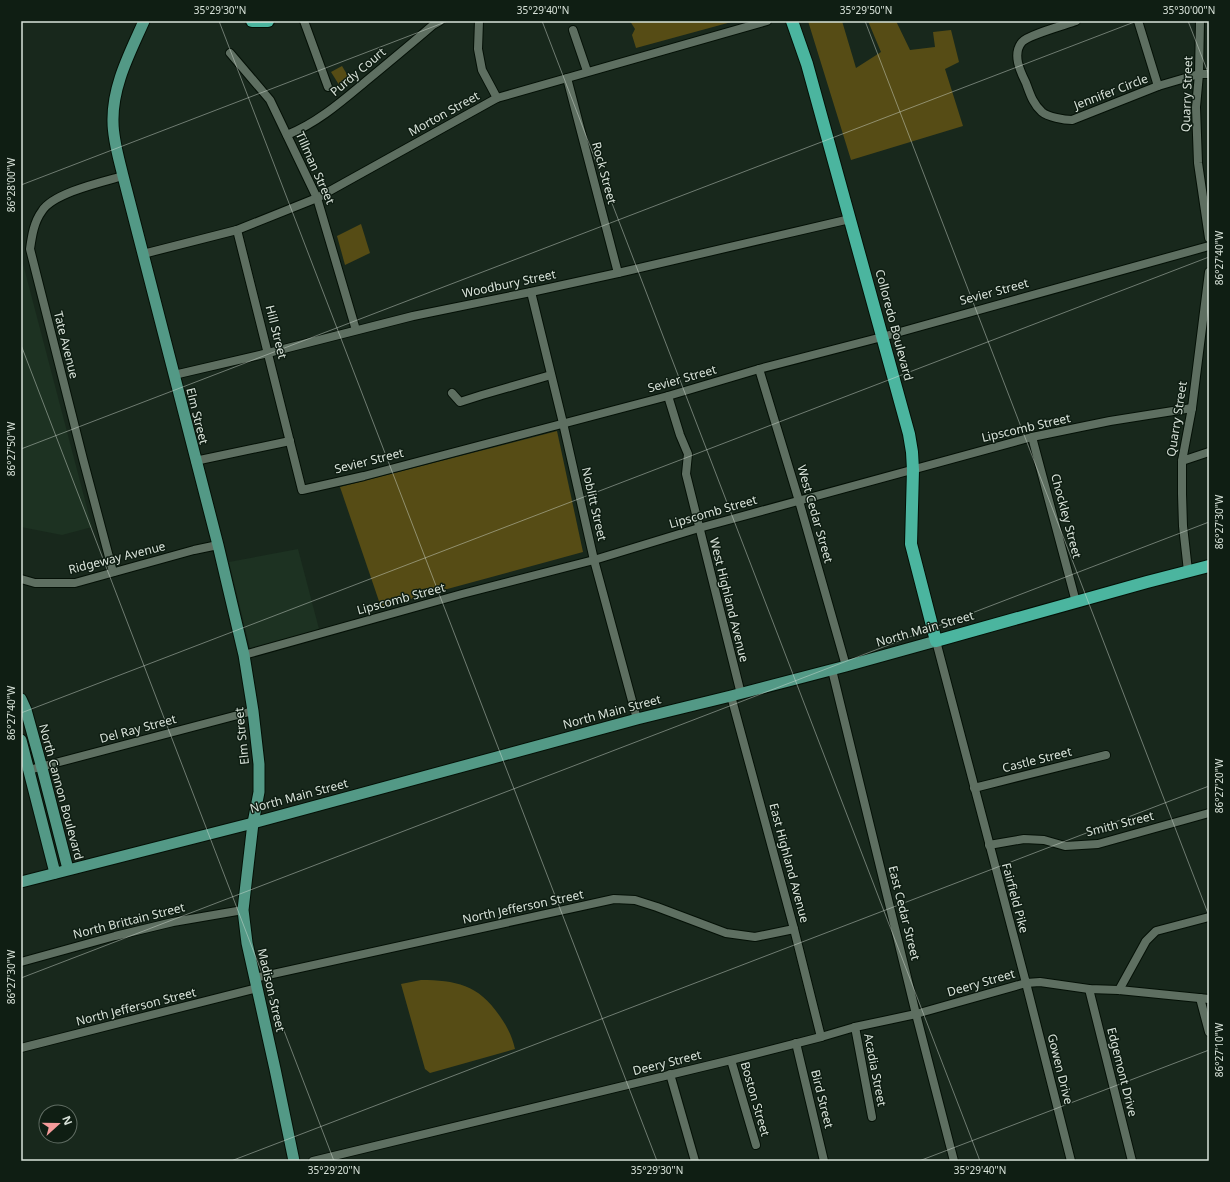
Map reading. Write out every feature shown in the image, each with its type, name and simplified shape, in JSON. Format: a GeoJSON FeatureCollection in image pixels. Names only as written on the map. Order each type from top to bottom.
{"type":"FeatureCollection","features":[{"type":"Feature","properties":{"kind":"highway"},"geometry":{"type":"LineString","coordinates":[[252,21],[268,21]]}},
{"type":"Feature","properties":{"kind":"highway","name":"Colloredo Boulevard"},"geometry":{"type":"LineString","coordinates":[[792,21],[807,64],[909,434],[913,470],[911,544],[936,641]]}},
{"type":"Feature","properties":{"kind":"highway","name":"North Main Street"},"geometry":{"type":"LineString","coordinates":[[936,641],[1209,566]]}},
{"type":"Feature","properties":{"kind":"main road","name":"Elm Street"},"geometry":{"type":"LineString","coordinates":[[144,21],[120,76],[115,98],[113,122],[123,176],[195,461],[218,545],[244,655],[254,711],[259,764],[259,792],[253,823]]}},
{"type":"Feature","properties":{"kind":"main road","name":"North Main Street"},"geometry":{"type":"LineString","coordinates":[[21,882],[253,823],[637,719],[832,670],[936,641]]}},
{"type":"Feature","properties":{"kind":"main road","name":"North Cannon Boulevard"},"geometry":{"type":"LineString","coordinates":[[21,699],[26,710],[68,869]]}},
{"type":"Feature","properties":{"kind":"main road","name":"North Cannon Boulevard"},"geometry":{"type":"LineString","coordinates":[[21,740],[55,873]]}},
{"type":"Feature","properties":{"kind":"main road","name":"Madison Street"},"geometry":{"type":"LineString","coordinates":[[253,823],[243,910],[247,943],[294,1161]]}},
{"type":"Feature","properties":{"kind":"street"},"geometry":{"type":"LineString","coordinates":[[304,21],[328,87]]}},
{"type":"Feature","properties":{"kind":"street","name":"Purdy Court"},"geometry":{"type":"LineString","coordinates":[[288,135],[303,129],[328,112],[433,25],[440,21]]}},
{"type":"Feature","properties":{"kind":"street"},"geometry":{"type":"LineString","coordinates":[[479,21],[478,49],[482,70],[497,98]]}},
{"type":"Feature","properties":{"kind":"street","name":"Morton Street"},"geometry":{"type":"LineString","coordinates":[[143,254],[238,230],[317,198],[497,98],[587,71],[767,21]]}},
{"type":"Feature","properties":{"kind":"street","name":"Jennifer Circle"},"geometry":{"type":"LineString","coordinates":[[1076,21],[1026,39],[1018,48],[1018,65],[1034,104],[1044,113],[1065,120],[1072,120],[1158,86],[1199,74],[1209,74]]}},
{"type":"Feature","properties":{"kind":"street","name":"Jennifer Circle"},"geometry":{"type":"LineString","coordinates":[[1138,21],[1158,86]]}},
{"type":"Feature","properties":{"kind":"street","name":"Quarry Street"},"geometry":{"type":"LineString","coordinates":[[1200,21],[1199,74],[1196,107],[1198,163],[1209,238]]}},
{"type":"Feature","properties":{"kind":"street"},"geometry":{"type":"LineString","coordinates":[[573,30],[587,71]]}},
{"type":"Feature","properties":{"kind":"street","name":"Tillman Street"},"geometry":{"type":"LineString","coordinates":[[230,53],[270,100],[317,198],[356,330]]}},
{"type":"Feature","properties":{"kind":"street","name":"Rock Street"},"geometry":{"type":"LineString","coordinates":[[567,78],[618,273]]}},
{"type":"Feature","properties":{"kind":"street","name":"Tate Avenue"},"geometry":{"type":"LineString","coordinates":[[113,572],[30,249],[32,232],[42,210],[56,198],[123,176]]}},
{"type":"Feature","properties":{"kind":"street","name":"Woodbury Street"},"geometry":{"type":"LineString","coordinates":[[174,375],[413,316],[618,273],[850,219]]}},
{"type":"Feature","properties":{"kind":"street","name":"Hill Street"},"geometry":{"type":"LineString","coordinates":[[238,230],[290,441]]}},
{"type":"Feature","properties":{"kind":"street","name":"Sevier Street"},"geometry":{"type":"LineString","coordinates":[[290,441],[302,490],[364,476],[668,396],[758,369],[882,337],[1209,246]]}},
{"type":"Feature","properties":{"kind":"street","name":"Quarry Street"},"geometry":{"type":"LineString","coordinates":[[1188,571],[1183,526],[1182,461],[1192,408],[1209,272]]}},
{"type":"Feature","properties":{"kind":"street","name":"Noblitt Street"},"geometry":{"type":"LineString","coordinates":[[531,292],[594,560],[637,719]]}},
{"type":"Feature","properties":{"kind":"street","name":"West Cedar Street"},"geometry":{"type":"LineString","coordinates":[[758,369],[799,501],[846,666]]}},
{"type":"Feature","properties":{"kind":"street"},"geometry":{"type":"LineString","coordinates":[[452,393],[460,402],[551,375]]}},
{"type":"Feature","properties":{"kind":"street","name":"West Highland Avenue"},"geometry":{"type":"LineString","coordinates":[[668,396],[680,435],[688,454],[686,474],[736,695]]}},
{"type":"Feature","properties":{"kind":"street","name":"Lipscomb Street"},"geometry":{"type":"LineString","coordinates":[[244,655],[462,594],[594,560],[699,528],[1032,437],[1110,421],[1192,408]]}},
{"type":"Feature","properties":{"kind":"street","name":"Chockley Street"},"geometry":{"type":"LineString","coordinates":[[1032,437],[1076,602]]}},
{"type":"Feature","properties":{"kind":"street"},"geometry":{"type":"LineString","coordinates":[[195,461],[290,441]]}},
{"type":"Feature","properties":{"kind":"street"},"geometry":{"type":"LineString","coordinates":[[1182,461],[1209,452]]}},
{"type":"Feature","properties":{"kind":"street","name":"Ridgeway Avenue"},"geometry":{"type":"LineString","coordinates":[[21,579],[35,583],[75,583],[194,550],[218,545]]}},
{"type":"Feature","properties":{"kind":"street","name":"Fairfield Pike"},"geometry":{"type":"LineString","coordinates":[[936,641],[1026,983]]}},
{"type":"Feature","properties":{"kind":"street","name":"East Cedar Street"},"geometry":{"type":"LineString","coordinates":[[832,670],[916,1014],[954,1161]]}},
{"type":"Feature","properties":{"kind":"street","name":"East Highland Avenue"},"geometry":{"type":"LineString","coordinates":[[736,695],[821,1037]]}},
{"type":"Feature","properties":{"kind":"street","name":"Del Ray Street"},"geometry":{"type":"LineString","coordinates":[[29,770],[42,768],[254,711]]}},
{"type":"Feature","properties":{"kind":"street","name":"Castle Street"},"geometry":{"type":"LineString","coordinates":[[974,788],[1106,755]]}},
{"type":"Feature","properties":{"kind":"street","name":"Smith Street"},"geometry":{"type":"LineString","coordinates":[[989,845],[1024,839],[1044,840],[1065,846],[1098,844],[1209,813]]}},
{"type":"Feature","properties":{"kind":"street","name":"North Jefferson Street"},"geometry":{"type":"LineString","coordinates":[[21,1048],[256,983],[614,899],[635,900],[726,933],[755,937],[794,929]]}},
{"type":"Feature","properties":{"kind":"street","name":"North Brittain Street"},"geometry":{"type":"LineString","coordinates":[[21,962],[173,922],[243,910]]}},
{"type":"Feature","properties":{"kind":"street"},"geometry":{"type":"LineString","coordinates":[[1119,990],[1146,941],[1156,931],[1209,917]]}},
{"type":"Feature","properties":{"kind":"street"},"geometry":{"type":"LineString","coordinates":[[1026,983],[1040,982],[1089,989],[1119,990],[1209,999]]}},
{"type":"Feature","properties":{"kind":"street","name":"Deery Street"},"geometry":{"type":"LineString","coordinates":[[313,1161],[731,1060],[855,1027],[916,1014],[1026,983]]}},
{"type":"Feature","properties":{"kind":"street","name":"Gowen Drive"},"geometry":{"type":"LineString","coordinates":[[1026,983],[1071,1161]]}},
{"type":"Feature","properties":{"kind":"street","name":"Edgemont Drive"},"geometry":{"type":"LineString","coordinates":[[1089,989],[1132,1161]]}},
{"type":"Feature","properties":{"kind":"street"},"geometry":{"type":"LineString","coordinates":[[1200,998],[1209,1032]]}},
{"type":"Feature","properties":{"kind":"street","name":"Acadia Street"},"geometry":{"type":"LineString","coordinates":[[855,1027],[872,1117]]}},
{"type":"Feature","properties":{"kind":"street","name":"Bird Street"},"geometry":{"type":"LineString","coordinates":[[796,1043],[824,1161]]}},
{"type":"Feature","properties":{"kind":"street","name":"Boston Street"},"geometry":{"type":"LineString","coordinates":[[731,1060],[756,1145]]}},
{"type":"Feature","properties":{"kind":"street"},"geometry":{"type":"LineString","coordinates":[[670,1074],[695,1161]]}},
{"type":"Feature","properties":{"kind":"shaded area"},"geometry":{"type":"Polygon","coordinates":[[[630,21],[735,21],[636,48],[632,35],[635,29],[630,21]]]}},
{"type":"Feature","properties":{"kind":"shaded area"},"geometry":{"type":"Polygon","coordinates":[[[808,21],[842,21],[856,68],[881,52],[868,21],[896,21],[910,50],[935,47],[933,32],[951,30],[959,62],[945,69],[963,126],[851,160],[808,21]]]}},
{"type":"Feature","properties":{"kind":"shaded area"},"geometry":{"type":"Polygon","coordinates":[[[342,66],[351,81],[341,88],[331,72],[342,66]]]}},
{"type":"Feature","properties":{"kind":"shaded area"},"geometry":{"type":"Polygon","coordinates":[[[361,224],[370,253],[345,265],[337,236],[361,224]]]}},
{"type":"Feature","properties":{"kind":"shaded area"},"geometry":{"type":"Polygon","coordinates":[[[21,264],[23,264],[92,527],[62,535],[21,527],[21,264]]]}},
{"type":"Feature","properties":{"kind":"shaded area"},"geometry":{"type":"Polygon","coordinates":[[[557,431],[583,552],[381,607],[340,487],[557,431]]]}},
{"type":"Feature","properties":{"kind":"shaded area"},"geometry":{"type":"Polygon","coordinates":[[[298,549],[319,629],[250,648],[229,562],[298,549]]]}},
{"type":"Feature","properties":{"kind":"shaded area"},"geometry":{"type":"Polygon","coordinates":[[[421,980],[455,983],[465,986],[483,997],[504,1023],[511,1035],[515,1049],[430,1073],[425,1069],[401,984],[421,980]]]}}]}
